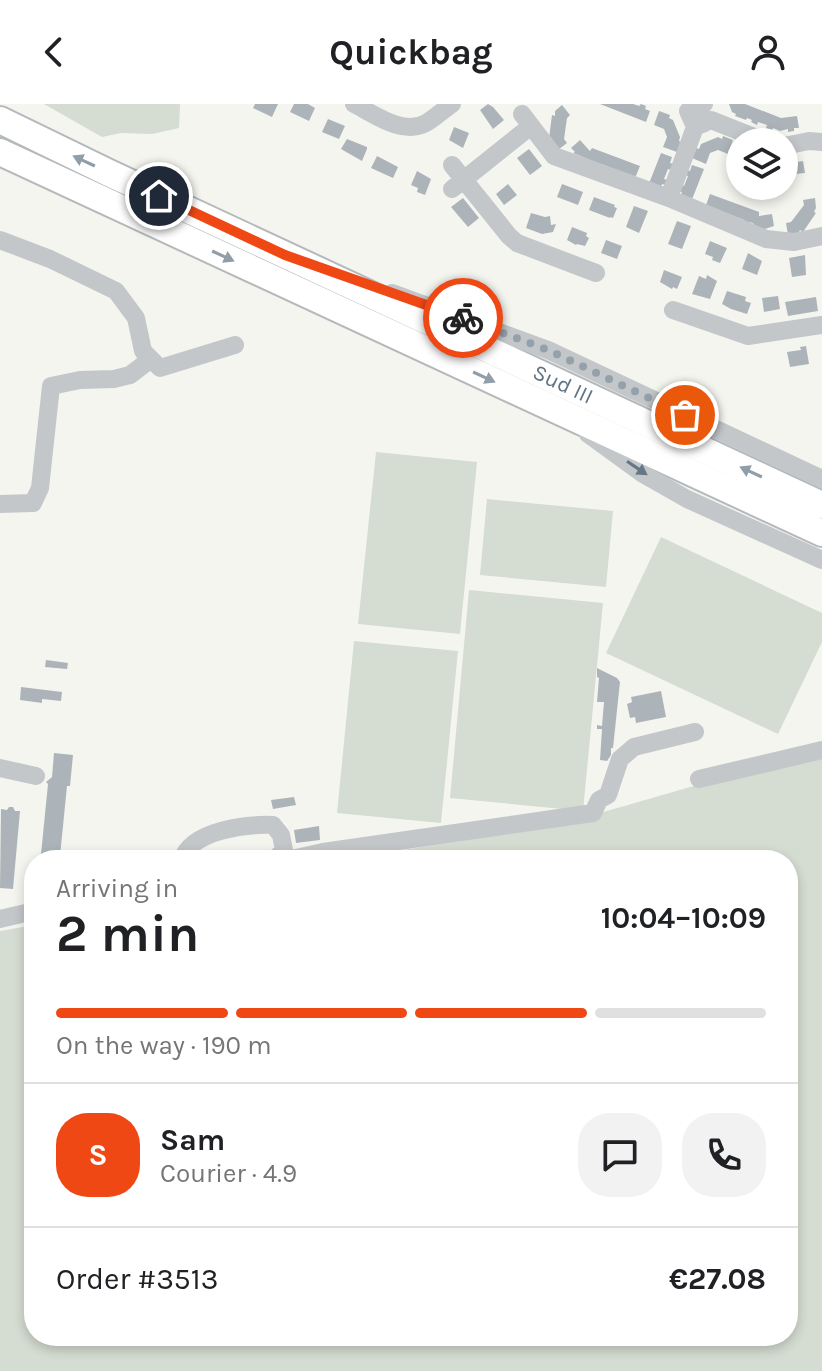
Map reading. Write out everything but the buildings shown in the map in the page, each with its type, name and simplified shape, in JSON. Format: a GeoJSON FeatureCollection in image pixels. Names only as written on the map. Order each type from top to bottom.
{"type":"FeatureCollection","features":[{"type":"Feature","properties":{"kind":"highway","name":"Sud III"},"geometry":{"type":"LineString","coordinates":[[0,120],[822,505]]}},
{"type":"Feature","properties":{"kind":"highway","name":"Sud III"},"geometry":{"type":"LineString","coordinates":[[0,152],[822,533]]}},
{"type":"Feature","properties":{"kind":"street"},"geometry":{"type":"LineString","coordinates":[[354,104],[410,128],[424,125],[452,104]]}},
{"type":"Feature","properties":{"kind":"street"},"geometry":{"type":"LineString","coordinates":[[670,104],[735,128]]}},
{"type":"Feature","properties":{"kind":"street"},"geometry":{"type":"LineString","coordinates":[[669,198],[701,113]]}},
{"type":"Feature","properties":{"kind":"street"},"geometry":{"type":"LineString","coordinates":[[596,273],[517,243],[456,178],[527,120],[554,156],[669,198],[766,239],[794,242],[822,236]]}},
{"type":"Feature","properties":{"kind":"street"},"geometry":{"type":"LineString","coordinates":[[798,143],[822,142]]}},
{"type":"Feature","properties":{"kind":"street"},"geometry":{"type":"LineString","coordinates":[[0,240],[50,259],[116,291],[136,318],[143,351],[160,368],[235,345]]}},
{"type":"Feature","properties":{"kind":"street"},"geometry":{"type":"LineString","coordinates":[[285,255],[548,350],[822,479]]}},
{"type":"Feature","properties":{"kind":"street"},"geometry":{"type":"LineString","coordinates":[[673,310],[748,336],[822,325]]}},
{"type":"Feature","properties":{"kind":"street"},"geometry":{"type":"LineString","coordinates":[[0,504],[33,503],[40,488],[51,386],[130,375],[151,359]]}},
{"type":"Feature","properties":{"kind":"street"},"geometry":{"type":"LineString","coordinates":[[550,407],[643,474],[687,499],[822,560]]}},
{"type":"Feature","properties":{"kind":"street"},"geometry":{"type":"LineString","coordinates":[[337,850],[593,813],[599,800],[608,795],[620,759],[634,747],[695,732]]}},
{"type":"Feature","properties":{"kind":"street"},"geometry":{"type":"LineString","coordinates":[[699,779],[822,750]]}},
{"type":"Feature","properties":{"kind":"street"},"geometry":{"type":"LineString","coordinates":[[0,768],[36,776]]}},
{"type":"Feature","properties":{"kind":"street"},"geometry":{"type":"LineString","coordinates":[[188,850],[198,841],[229,829],[255,825],[273,825],[281,835],[284,850]]}},
{"type":"Feature","properties":{"kind":"street"},"geometry":{"type":"LineString","coordinates":[[0,919],[24,913]]}},
{"type":"Feature","properties":{"kind":"shaded area"},"geometry":{"type":"Polygon","coordinates":[[[44,104],[180,104],[179,128],[152,134],[121,133],[102,137],[44,104]]]}},
{"type":"Feature","properties":{"kind":"shaded area"},"geometry":{"type":"Polygon","coordinates":[[[376,452],[477,462],[460,634],[358,624],[376,452]]]}},
{"type":"Feature","properties":{"kind":"shaded area"},"geometry":{"type":"Polygon","coordinates":[[[487,499],[613,511],[606,587],[480,575],[487,499]]]}},
{"type":"Feature","properties":{"kind":"shaded area"},"geometry":{"type":"Polygon","coordinates":[[[661,537],[822,613],[822,642],[778,734],[606,653],[661,537]]]}},
{"type":"Feature","properties":{"kind":"shaded area"},"geometry":{"type":"Polygon","coordinates":[[[469,590],[603,603],[583,811],[450,798],[469,590]]]}},
{"type":"Feature","properties":{"kind":"shaded area"},"geometry":{"type":"Polygon","coordinates":[[[354,641],[458,651],[441,823],[337,813],[354,641]]]}},
{"type":"Feature","properties":{"kind":"shaded area"},"geometry":{"type":"Polygon","coordinates":[[[822,749],[822,1371],[0,1371],[0,931],[24,927],[24,1346],[798,1346],[798,850],[404,850],[534,829],[822,749]]]}},
{"type":"Feature","properties":{"kind":"way so far"},"geometry":{"type":"LineString","coordinates":[[463,318],[548,350],[685,415]]}},
{"type":"Feature","properties":{"kind":"route"},"geometry":{"type":"LineString","coordinates":[[159,196],[285,255],[463,318]]}}]}
